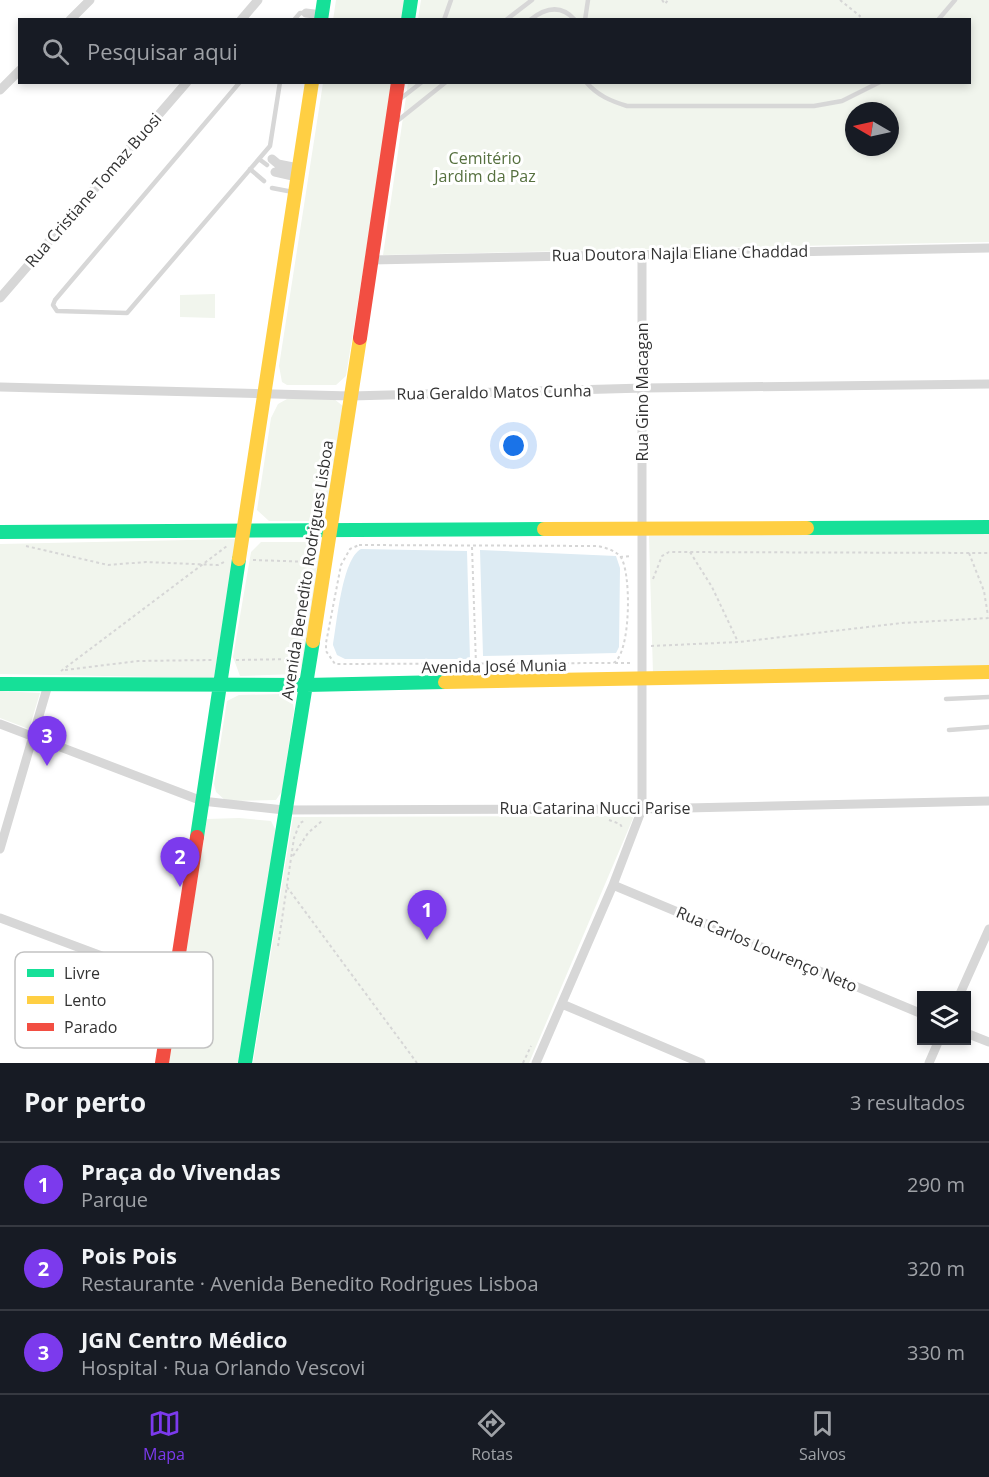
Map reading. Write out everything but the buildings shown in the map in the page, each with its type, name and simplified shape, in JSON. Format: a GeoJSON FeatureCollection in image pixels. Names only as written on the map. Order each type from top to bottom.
{"type":"FeatureCollection","features":[{"type":"Feature","properties":{"kind":"main road"},"geometry":{"type":"LineString","coordinates":[[322,17],[324,0]]}},
{"type":"Feature","properties":{"kind":"main road"},"geometry":{"type":"LineString","coordinates":[[408,18],[411,0]]}},
{"type":"Feature","properties":{"kind":"main road"},"geometry":{"type":"LineString","coordinates":[[179,952],[223,660],[235,559],[243,532],[312,84]]}},
{"type":"Feature","properties":{"kind":"main road","name":"Avenida Benedito Rodrigues Lisboa"},"geometry":{"type":"LineString","coordinates":[[245,1063],[284,810],[327,562],[398,84]]}},
{"type":"Feature","properties":{"kind":"main road"},"geometry":{"type":"LineString","coordinates":[[0,532],[640,531],[989,527]]}},
{"type":"Feature","properties":{"kind":"main road","name":"Avenida José Munia"},"geometry":{"type":"LineString","coordinates":[[0,684],[306,685],[989,672]]}},
{"type":"Feature","properties":{"kind":"main road"},"geometry":{"type":"LineString","coordinates":[[162,1063],[164,1048]]}},
{"type":"Feature","properties":{"kind":"street"},"geometry":{"type":"LineString","coordinates":[[72,18],[90,0]]}},
{"type":"Feature","properties":{"kind":"street"},"geometry":{"type":"LineString","coordinates":[[243,18],[258,0]]}},
{"type":"Feature","properties":{"kind":"street"},"geometry":{"type":"LineString","coordinates":[[306,13],[322,17]]}},
{"type":"Feature","properties":{"kind":"street"},"geometry":{"type":"LineString","coordinates":[[0,90],[18,72]]}},
{"type":"Feature","properties":{"kind":"street","name":"Rua Cristiane Tomaz Buosi"},"geometry":{"type":"LineString","coordinates":[[0,298],[185,84]]}},
{"type":"Feature","properties":{"kind":"street"},"geometry":{"type":"LineString","coordinates":[[268,159],[298,172]]}},
{"type":"Feature","properties":{"kind":"street"},"geometry":{"type":"LineString","coordinates":[[275,172],[298,172]]}},
{"type":"Feature","properties":{"kind":"street","name":"Rua Doutora Najla Eliane Chaddad"},"geometry":{"type":"LineString","coordinates":[[371,260],[989,248]]}},
{"type":"Feature","properties":{"kind":"street","name":"Rua Gino Macagan"},"geometry":{"type":"LineString","coordinates":[[536,1063],[613,885],[642,809],[644,680],[640,531],[644,388],[642,253]]}},
{"type":"Feature","properties":{"kind":"street","name":"Rua Geraldo Matos Cunha"},"geometry":{"type":"LineString","coordinates":[[0,387],[351,396],[644,388],[989,384]]}},
{"type":"Feature","properties":{"kind":"street"},"geometry":{"type":"LineString","coordinates":[[0,849],[48,685]]}},
{"type":"Feature","properties":{"kind":"street","name":"Rua Catarina Nucci Parise"},"geometry":{"type":"LineString","coordinates":[[0,724],[202,801],[284,810],[642,809],[989,801]]}},
{"type":"Feature","properties":{"kind":"street","name":"Rua Carlos Lourenço Neto"},"geometry":{"type":"LineString","coordinates":[[613,885],[917,1012]]}},
{"type":"Feature","properties":{"kind":"street"},"geometry":{"type":"LineString","coordinates":[[0,918],[91,952]]}},
{"type":"Feature","properties":{"kind":"street"},"geometry":{"type":"LineString","coordinates":[[961,991],[989,929]]}},
{"type":"Feature","properties":{"kind":"street"},"geometry":{"type":"LineString","coordinates":[[562,1004],[702,1063]]}},
{"type":"Feature","properties":{"kind":"street"},"geometry":{"type":"LineString","coordinates":[[971,1035],[989,1042]]}},
{"type":"Feature","properties":{"kind":"street"},"geometry":{"type":"LineString","coordinates":[[929,1063],[937,1045]]}},
{"type":"Feature","properties":{"kind":"lane"},"geometry":{"type":"LineString","coordinates":[[445,18],[451,0]]}},
{"type":"Feature","properties":{"kind":"lane"},"geometry":{"type":"LineString","coordinates":[[509,18],[532,0]]}},
{"type":"Feature","properties":{"kind":"lane"},"geometry":{"type":"LineString","coordinates":[[585,18],[588,0]]}},
{"type":"Feature","properties":{"kind":"lane"},"geometry":{"type":"LineString","coordinates":[[940,18],[955,0]]}},
{"type":"Feature","properties":{"kind":"lane"},"geometry":{"type":"LineString","coordinates":[[533,18],[549,9],[559,9],[572,18]]}},
{"type":"Feature","properties":{"kind":"lane"},"geometry":{"type":"LineString","coordinates":[[296,18],[300,13],[306,13]]}},
{"type":"Feature","properties":{"kind":"lane"},"geometry":{"type":"LineString","coordinates":[[238,84],[55,300],[55,310],[127,313],[259,159],[268,159]]}},
{"type":"Feature","properties":{"kind":"lane"},"geometry":{"type":"LineString","coordinates":[[268,159],[280,84]]}},
{"type":"Feature","properties":{"kind":"lane"},"geometry":{"type":"LineString","coordinates":[[395,103],[419,84]]}},
{"type":"Feature","properties":{"kind":"lane"},"geometry":{"type":"LineString","coordinates":[[392,126],[444,84]]}},
{"type":"Feature","properties":{"kind":"lane"},"geometry":{"type":"LineString","coordinates":[[588,84],[593,91],[609,101],[627,106],[814,106],[842,101],[876,84]]}},
{"type":"Feature","properties":{"kind":"lane"},"geometry":{"type":"LineString","coordinates":[[259,159],[268,159]]}},
{"type":"Feature","properties":{"kind":"lane"},"geometry":{"type":"LineString","coordinates":[[250,169],[264,181]]}},
{"type":"Feature","properties":{"kind":"lane"},"geometry":{"type":"LineString","coordinates":[[272,188],[294,193]]}},
{"type":"Feature","properties":{"kind":"lane"},"geometry":{"type":"LineString","coordinates":[[946,699],[989,697]]}},
{"type":"Feature","properties":{"kind":"lane"},"geometry":{"type":"LineString","coordinates":[[949,730],[989,727]]}},
{"type":"Feature","properties":{"kind":"path"},"geometry":{"type":"LineString","coordinates":[[662,0],[665,4],[668,0]]}},
{"type":"Feature","properties":{"kind":"path"},"geometry":{"type":"LineString","coordinates":[[840,0],[860,16],[858,18]]}},
{"type":"Feature","properties":{"kind":"path"},"geometry":{"type":"LineString","coordinates":[[18,544],[108,565],[146,562],[218,565],[235,559],[327,562],[345,555]]}},
{"type":"Feature","properties":{"kind":"path"},"geometry":{"type":"LineString","coordinates":[[368,544],[472,547],[598,546],[620,557],[627,573],[626,639],[618,661],[339,666],[329,657],[326,643],[345,555],[350,549],[368,544]]}},
{"type":"Feature","properties":{"kind":"path"},"geometry":{"type":"LineString","coordinates":[[235,559],[226,546],[61,671],[138,661],[329,657]]}},
{"type":"Feature","properties":{"kind":"path"},"geometry":{"type":"LineString","coordinates":[[472,547],[476,664]]}},
{"type":"Feature","properties":{"kind":"path"},"geometry":{"type":"LineString","coordinates":[[651,586],[662,556],[669,552],[989,553]]}},
{"type":"Feature","properties":{"kind":"path"},"geometry":{"type":"LineString","coordinates":[[690,552],[712,587],[739,642]]}},
{"type":"Feature","properties":{"kind":"path"},"geometry":{"type":"LineString","coordinates":[[651,646],[739,642],[902,623],[989,617],[984,591],[969,553]]}},
{"type":"Feature","properties":{"kind":"path"},"geometry":{"type":"LineString","coordinates":[[651,636],[651,654]]}},
{"type":"Feature","properties":{"kind":"path"},"geometry":{"type":"LineString","coordinates":[[276,956],[296,832],[300,824],[308,820]]}},
{"type":"Feature","properties":{"kind":"path"},"geometry":{"type":"LineString","coordinates":[[292,858],[308,833],[324,820],[315,820]]}},
{"type":"Feature","properties":{"kind":"path"},"geometry":{"type":"LineString","coordinates":[[604,820],[621,824],[623,833]]}},
{"type":"Feature","properties":{"kind":"path"},"geometry":{"type":"LineString","coordinates":[[287,887],[417,1063]]}},
{"type":"Feature","properties":{"kind":"path"},"geometry":{"type":"LineString","coordinates":[[523,1063],[533,1042]]}},
{"type":"Feature","properties":{"kind":"green space"},"geometry":{"type":"Polygon","coordinates":[[[336,0],[406,0],[403,18],[333,18],[336,0]]]}},
{"type":"Feature","properties":{"kind":"green space","name":"Cemitério Jardim da Paz"},"geometry":{"type":"Polygon","coordinates":[[[421,0],[989,0],[989,242],[383,255],[408,84],[971,84],[971,18],[418,18],[421,0]]]}},
{"type":"Feature","properties":{"kind":"green space"},"geometry":{"type":"Polygon","coordinates":[[[323,84],[393,84],[346,376],[336,385],[287,385],[282,382],[279,366],[323,84]]]}},
{"type":"Feature","properties":{"kind":"green space"},"geometry":{"type":"Polygon","coordinates":[[[215,294],[215,318],[180,317],[180,295],[215,294]]]}},
{"type":"Feature","properties":{"kind":"green space"},"geometry":{"type":"Polygon","coordinates":[[[287,399],[334,399],[343,406],[329,509],[318,521],[269,521],[257,510],[271,418],[278,404],[287,399]]]}},
{"type":"Feature","properties":{"kind":"green space"},"geometry":{"type":"Polygon","coordinates":[[[989,532],[989,667],[653,674],[649,536],[989,532]]]}},
{"type":"Feature","properties":{"kind":"green space"},"geometry":{"type":"Polygon","coordinates":[[[236,539],[214,678],[0,674],[0,544],[236,539]]]}},
{"type":"Feature","properties":{"kind":"green space"},"geometry":{"type":"Polygon","coordinates":[[[261,542],[309,542],[315,545],[320,558],[303,664],[296,674],[240,676],[233,657],[251,552],[261,542]]]}},
{"type":"Feature","properties":{"kind":"green space"},"geometry":{"type":"Polygon","coordinates":[[[0,691],[40,693],[29,729],[0,718],[0,691]]]}},
{"type":"Feature","properties":{"kind":"green space"},"geometry":{"type":"Polygon","coordinates":[[[282,694],[293,704],[294,710],[282,791],[276,800],[226,801],[216,792],[214,784],[227,701],[239,695],[282,694]]]}},
{"type":"Feature","properties":{"kind":"green space"},"geometry":{"type":"Polygon","coordinates":[[[634,816],[529,1063],[253,1063],[293,817],[634,816]]]}},
{"type":"Feature","properties":{"kind":"green space"},"geometry":{"type":"Polygon","coordinates":[[[239,818],[271,821],[277,833],[240,1063],[168,1063],[170,1048],[213,1048],[213,952],[186,952],[207,819],[239,818]]]}},
{"type":"Feature","properties":{"kind":"shaded area"},"geometry":{"type":"Polygon","coordinates":[[[361,549],[467,551],[470,659],[345,659],[337,655],[333,645],[341,592],[349,565],[361,549]]]}},
{"type":"Feature","properties":{"kind":"shaded area"},"geometry":{"type":"Polygon","coordinates":[[[480,550],[616,556],[620,568],[619,647],[616,653],[483,656],[480,550]]]}},
{"type":"Feature","properties":{"kind":"traffic: fast"},"geometry":{"type":"LineString","coordinates":[[321,18],[324,0]]}},
{"type":"Feature","properties":{"kind":"traffic: fast"},"geometry":{"type":"LineString","coordinates":[[408,18],[411,0]]}},
{"type":"Feature","properties":{"kind":"traffic: fast"},"geometry":{"type":"LineString","coordinates":[[807,528],[989,527]]}},
{"type":"Feature","properties":{"kind":"traffic: fast"},"geometry":{"type":"LineString","coordinates":[[0,532],[544,529]]}},
{"type":"Feature","properties":{"kind":"traffic: fast"},"geometry":{"type":"LineString","coordinates":[[197,837],[239,559]]}},
{"type":"Feature","properties":{"kind":"traffic: fast"},"geometry":{"type":"LineString","coordinates":[[245,1063],[313,641]]}},
{"type":"Feature","properties":{"kind":"traffic: fast"},"geometry":{"type":"LineString","coordinates":[[0,684],[306,685],[445,682]]}},
{"type":"Feature","properties":{"kind":"traffic: slow"},"geometry":{"type":"LineString","coordinates":[[239,559],[312,84]]}},
{"type":"Feature","properties":{"kind":"traffic: slow"},"geometry":{"type":"LineString","coordinates":[[313,641],[360,338]]}},
{"type":"Feature","properties":{"kind":"traffic: slow"},"geometry":{"type":"LineString","coordinates":[[544,529],[807,528]]}},
{"type":"Feature","properties":{"kind":"traffic: slow"},"geometry":{"type":"LineString","coordinates":[[445,682],[989,672]]}},
{"type":"Feature","properties":{"kind":"traffic: jam"},"geometry":{"type":"LineString","coordinates":[[360,338],[398,84]]}},
{"type":"Feature","properties":{"kind":"traffic: jam"},"geometry":{"type":"LineString","coordinates":[[179,952],[197,837]]}},
{"type":"Feature","properties":{"kind":"traffic: jam"},"geometry":{"type":"LineString","coordinates":[[162,1063],[164,1048]]}},
{"type":"Feature","properties":{"kind":"place","name":"JGN Centro Médico"},"geometry":{"type":"Point","coordinates":[47,766]}},
{"type":"Feature","properties":{"kind":"place","name":"Pois Pois"},"geometry":{"type":"Point","coordinates":[180,887]}},
{"type":"Feature","properties":{"kind":"place","name":"Praça do Vivendas"},"geometry":{"type":"Point","coordinates":[427,940]}}]}
